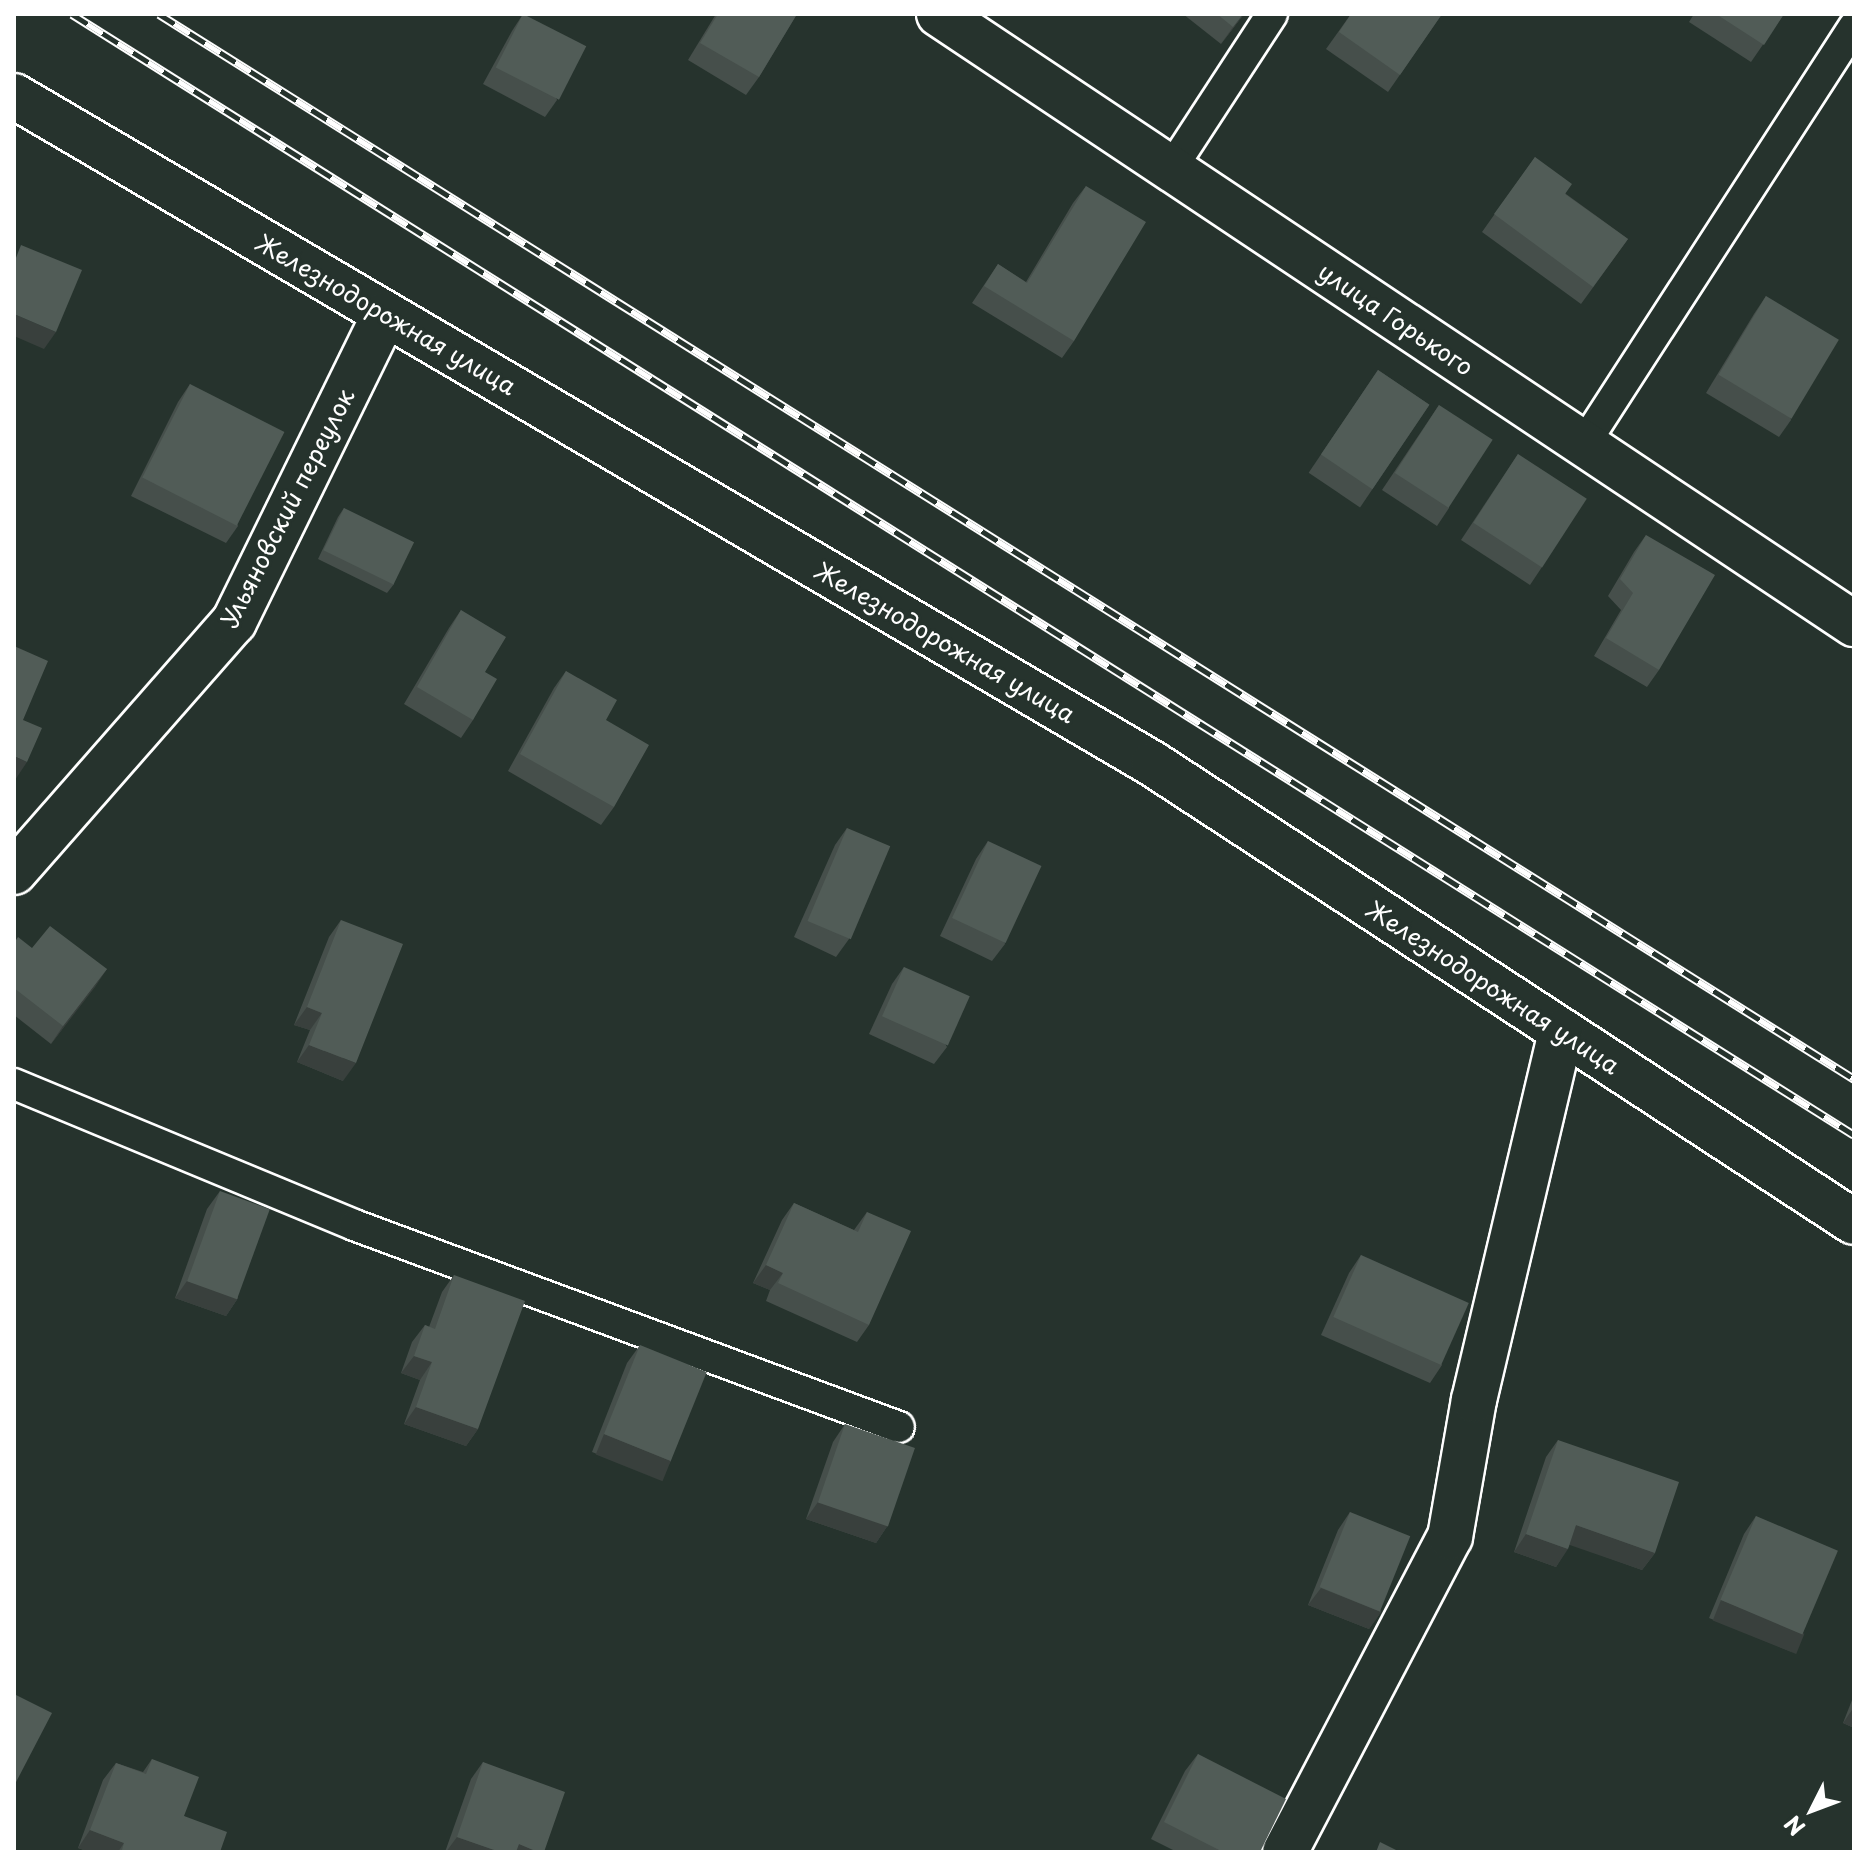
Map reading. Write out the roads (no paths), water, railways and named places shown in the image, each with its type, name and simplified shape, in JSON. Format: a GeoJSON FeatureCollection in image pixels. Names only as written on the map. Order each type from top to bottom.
{"type":"FeatureCollection","features":[{"type":"Feature","properties":{"kind":"street","name":"улица Горького"},"geometry":{"type":"LineString","coordinates":[[939,14],[1854,624]]}},
{"type":"Feature","properties":{"kind":"street","name":"Железнодорожная улица"},"geometry":{"type":"LineString","coordinates":[[14,96],[1153,764],[1854,1222]]}},
{"type":"Feature","properties":{"kind":"street","name":"Ульяновский переулок"},"geometry":{"type":"LineString","coordinates":[[14,872],[234,622],[385,314]]}},
{"type":"Feature","properties":{"kind":"street"},"geometry":{"type":"LineString","coordinates":[[1285,1852],[1450,1537],[1474,1400],[1561,1031]]}},
{"type":"Feature","properties":{"kind":"lane"},"geometry":{"type":"LineString","coordinates":[[1171,169],[1272,14]]}},
{"type":"Feature","properties":{"kind":"lane"},"geometry":{"type":"LineString","coordinates":[[1584,444],[1854,27]]}},
{"type":"Feature","properties":{"kind":"lane"},"geometry":{"type":"LineString","coordinates":[[14,1084],[354,1225],[899,1427]]}},
{"type":"Feature","properties":{"kind":"railway"},"geometry":{"type":"LineString","coordinates":[[72,14],[1854,1135]]}},
{"type":"Feature","properties":{"kind":"railway"},"geometry":{"type":"LineString","coordinates":[[159,14],[1854,1079]]}}]}
